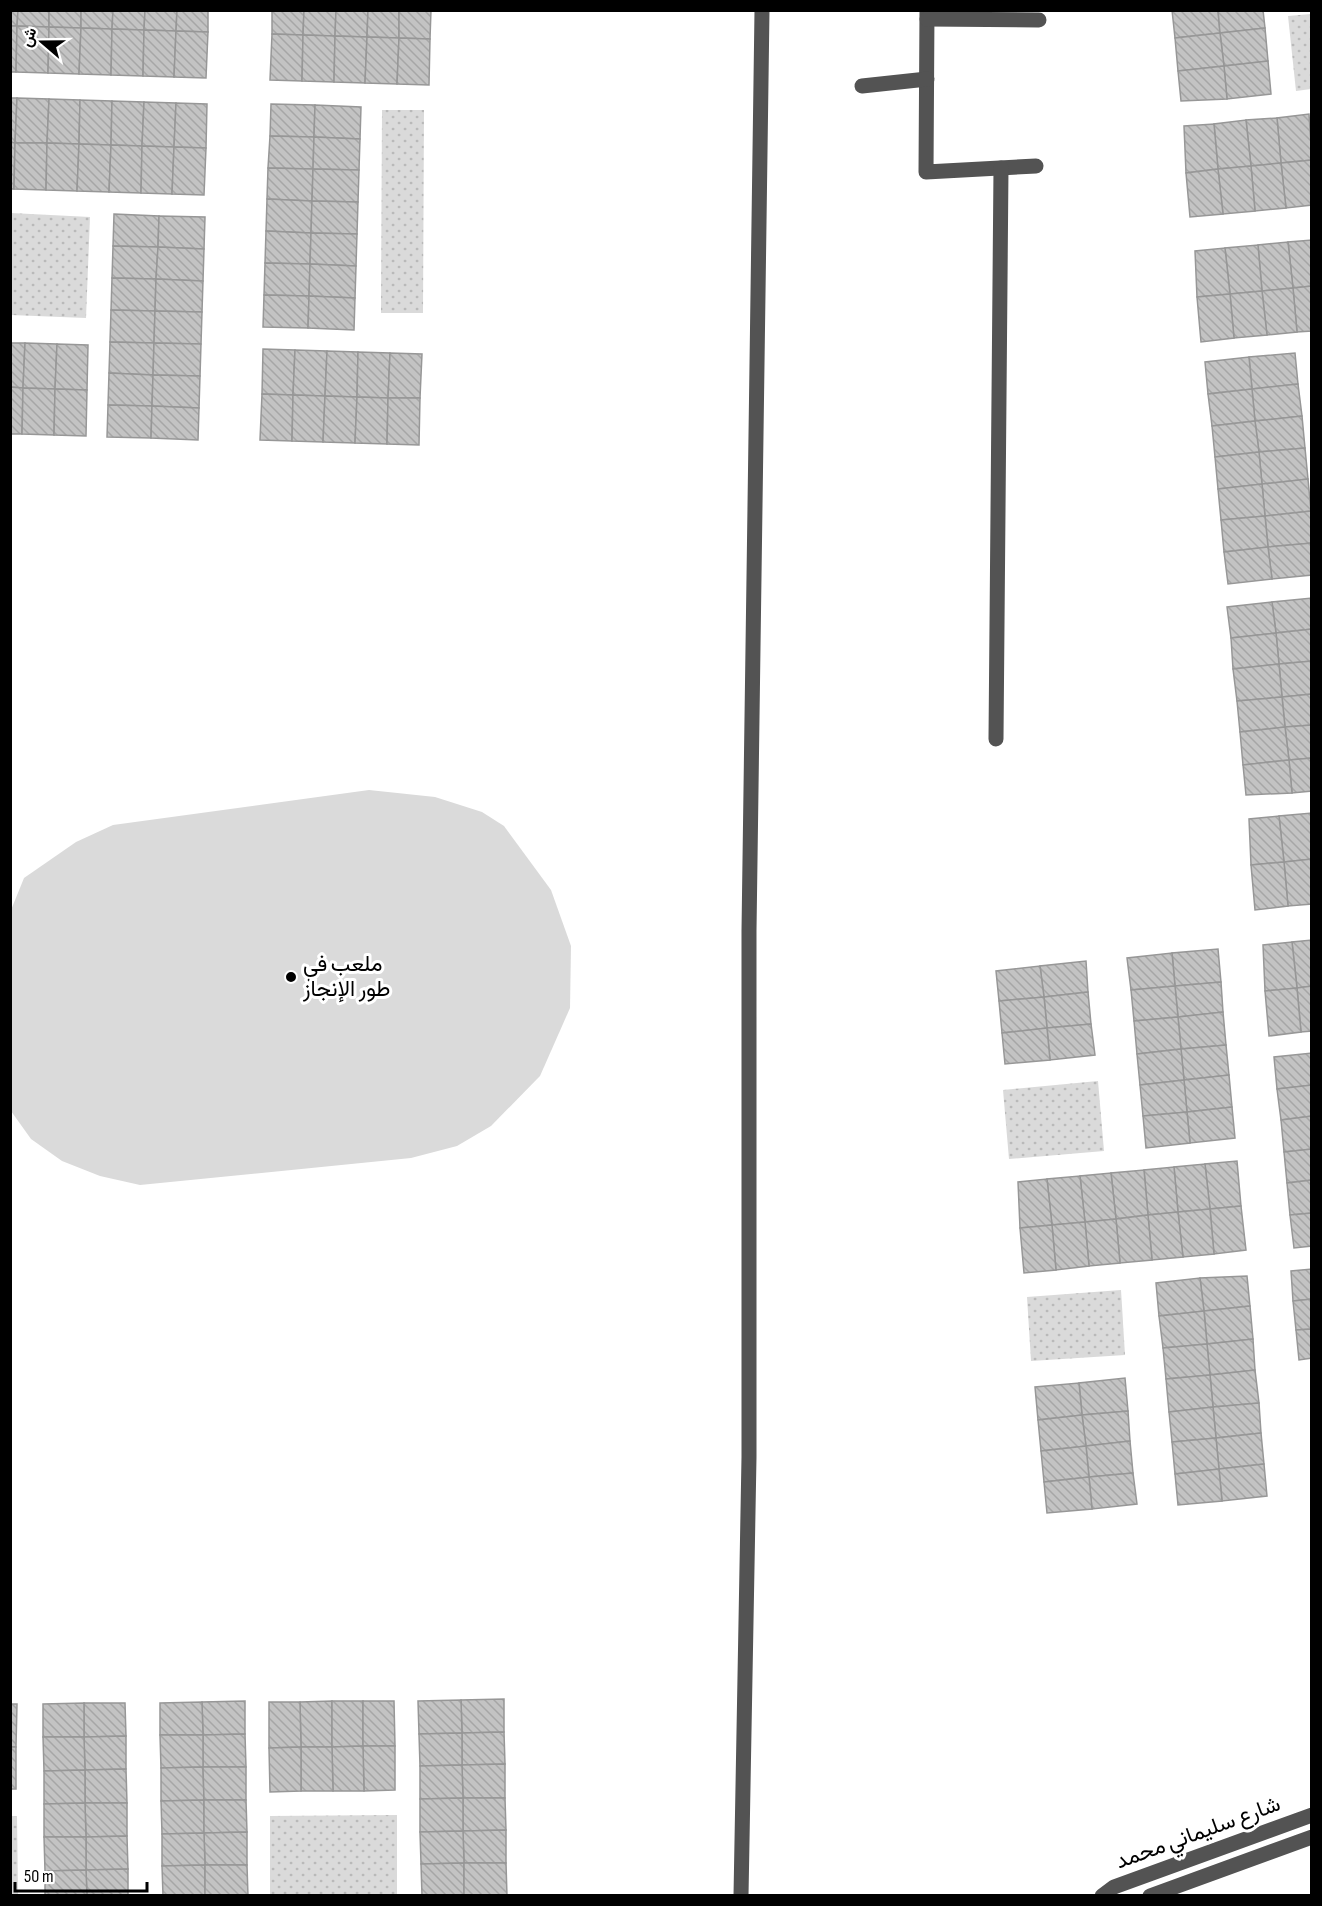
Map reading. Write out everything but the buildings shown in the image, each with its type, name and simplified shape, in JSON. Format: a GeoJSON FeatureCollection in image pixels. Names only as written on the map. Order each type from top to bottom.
{"type":"FeatureCollection","features":[{"type":"Feature","properties":{"kind":"street"},"geometry":{"type":"LineString","coordinates":[[741,1896],[749,1457],[749,943],[762,10]]}},
{"type":"Feature","properties":{"kind":"street"},"geometry":{"type":"LineString","coordinates":[[1036,166],[926,172],[927,15],[1039,20]]}},
{"type":"Feature","properties":{"kind":"street"},"geometry":{"type":"LineString","coordinates":[[862,86],[927,79]]}},
{"type":"Feature","properties":{"kind":"street"},"geometry":{"type":"LineString","coordinates":[[996,739],[1002,168]]}},
{"type":"Feature","properties":{"kind":"street","name":"شارع سليماني محمد"},"geometry":{"type":"LineString","coordinates":[[1102,1896],[1114,1887],[1311,1815]]}},
{"type":"Feature","properties":{"kind":"street","name":"شارع سليماني محمد"},"geometry":{"type":"LineString","coordinates":[[1150,1896],[1311,1837]]}},
{"type":"Feature","properties":{"kind":"shaded area"},"geometry":{"type":"Polygon","coordinates":[[[1311,14],[1311,89],[1296,91],[1288,16],[1311,14]]]}},
{"type":"Feature","properties":{"kind":"shaded area"},"geometry":{"type":"Polygon","coordinates":[[[382,110],[424,110],[423,313],[381,313],[382,110]]]}},
{"type":"Feature","properties":{"kind":"shaded area"},"geometry":{"type":"Polygon","coordinates":[[[11,213],[90,217],[86,318],[11,315],[11,213]]]}},
{"type":"Feature","properties":{"kind":"shaded area","name":"ملعب في طور الإنجاز"},"geometry":{"type":"Polygon","coordinates":[[[369,790],[435,797],[482,812],[504,826],[551,890],[571,946],[570,1008],[540,1076],[491,1126],[457,1146],[411,1158],[140,1185],[100,1176],[62,1161],[31,1139],[11,1111],[11,910],[24,878],[76,842],[113,825],[369,790]]]}},
{"type":"Feature","properties":{"kind":"shaded area"},"geometry":{"type":"Polygon","coordinates":[[[1098,1081],[1104,1151],[1009,1159],[1003,1090],[1098,1081]]]}},
{"type":"Feature","properties":{"kind":"shaded area"},"geometry":{"type":"Polygon","coordinates":[[[1121,1290],[1125,1355],[1031,1361],[1027,1297],[1121,1290]]]}},
{"type":"Feature","properties":{"kind":"shaded area"},"geometry":{"type":"Polygon","coordinates":[[[397,1815],[397,1895],[270,1895],[270,1816],[397,1815]]]}},
{"type":"Feature","properties":{"kind":"shaded area"},"geometry":{"type":"Polygon","coordinates":[[[11,1816],[17,1816],[18,1895],[11,1895],[11,1816]]]}},
{"type":"Feature","properties":{"kind":"place","name":"ملعب في طور الإنجاز"},"geometry":{"type":"Point","coordinates":[291,977]}}]}
